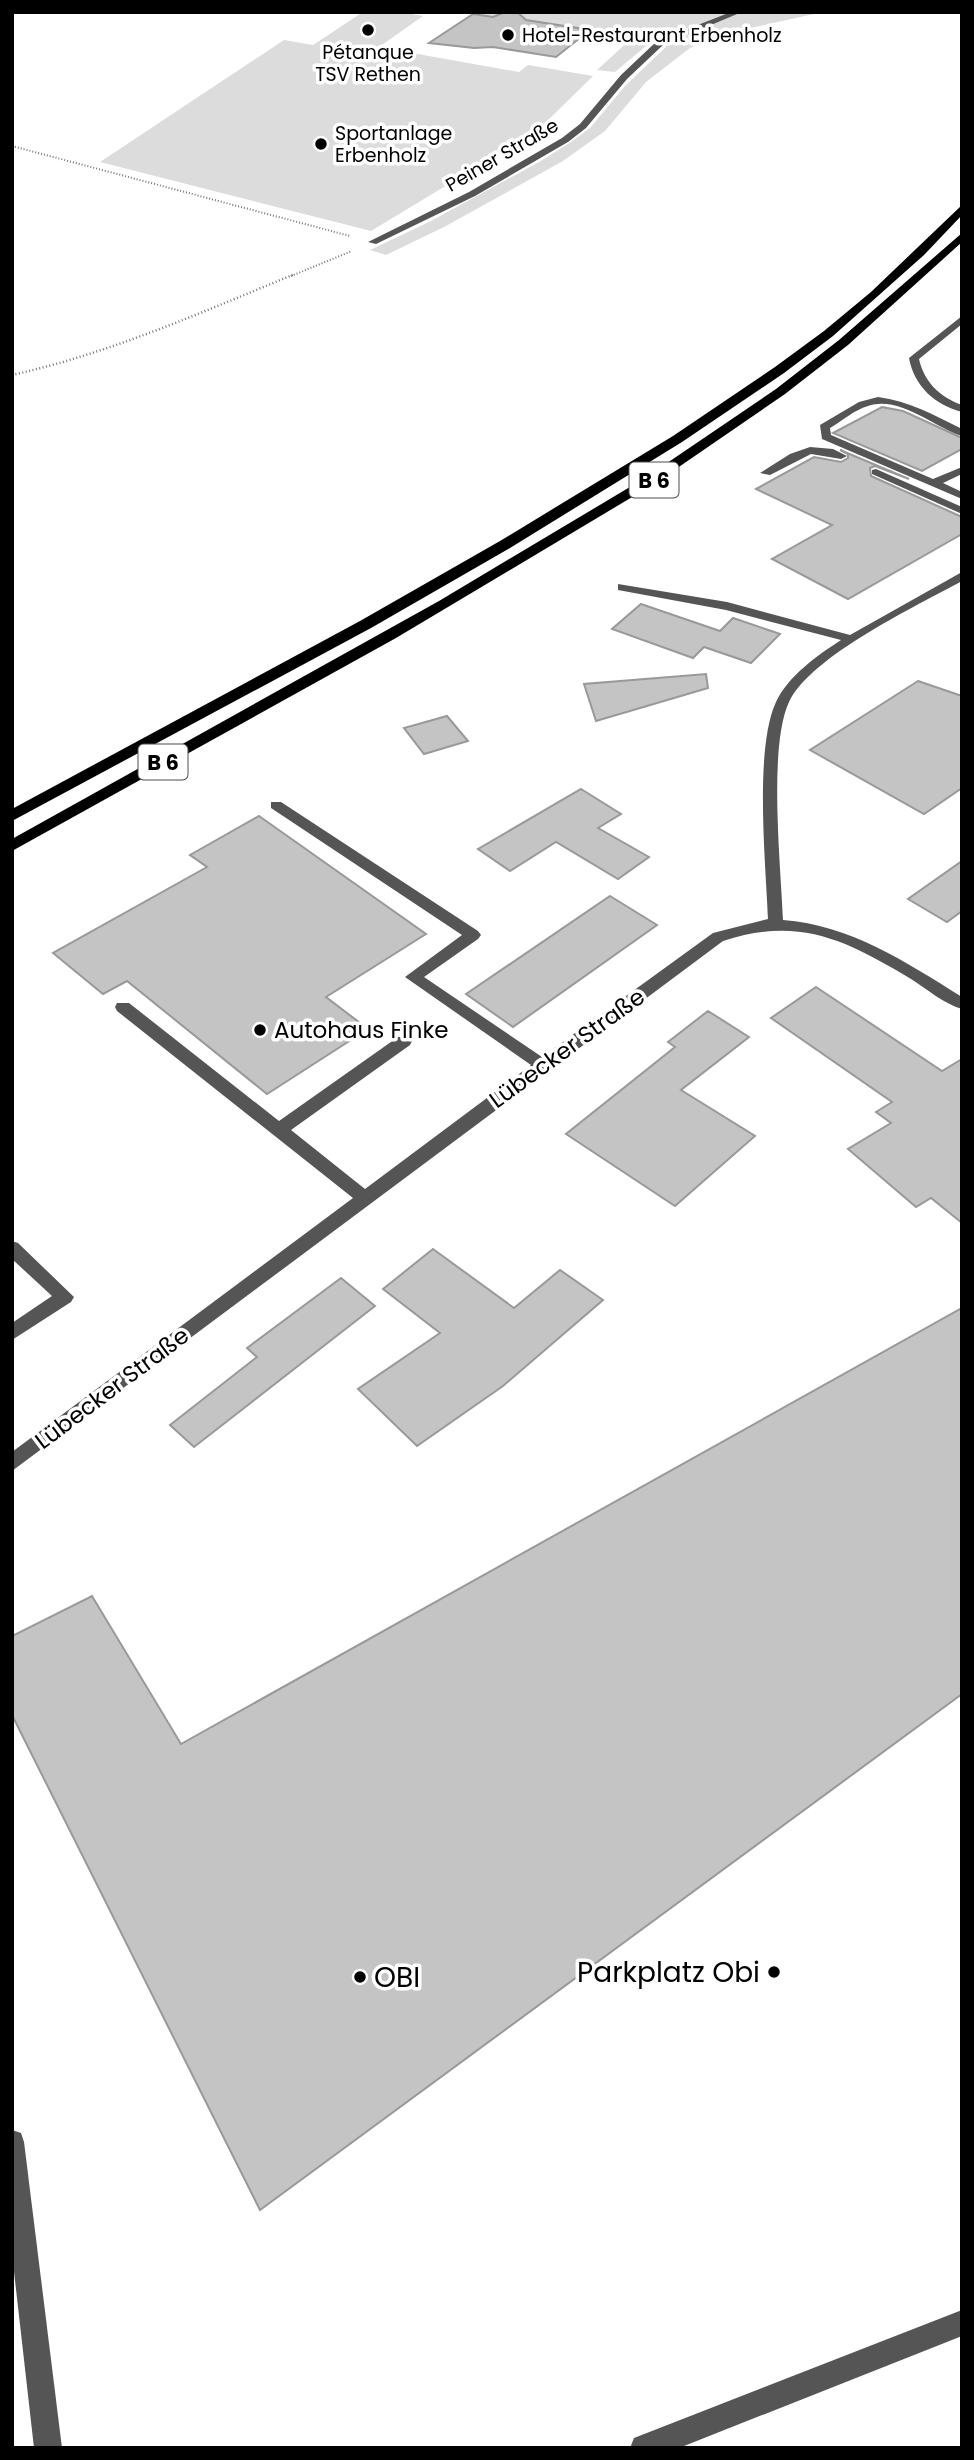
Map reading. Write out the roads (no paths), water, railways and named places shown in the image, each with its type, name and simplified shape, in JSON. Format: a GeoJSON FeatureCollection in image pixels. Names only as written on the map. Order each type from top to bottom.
{"type":"FeatureCollection","features":[{"type":"Feature","properties":{"kind":"highway","name":"B 6"},"geometry":{"type":"LineString","coordinates":[[12,816],[316,653],[660,451],[765,381],[825,335],[900,270],[962,208]]}},
{"type":"Feature","properties":{"kind":"highway","name":"B 6"},"geometry":{"type":"LineString","coordinates":[[12,846],[574,530],[686,460],[847,341],[912,285],[962,236]]}},
{"type":"Feature","properties":{"kind":"street","name":"Peiner Straße"},"geometry":{"type":"LineString","coordinates":[[373,243],[472,194],[565,140],[583,126],[624,77],[660,43],[738,12]]}},
{"type":"Feature","properties":{"kind":"street"},"geometry":{"type":"LineString","coordinates":[[962,319],[914,358],[915,373],[934,394],[962,409]]}},
{"type":"Feature","properties":{"kind":"street"},"geometry":{"type":"LineString","coordinates":[[962,433],[922,413],[882,399],[868,402],[824,427],[826,438],[962,496]]}},
{"type":"Feature","properties":{"kind":"street"},"geometry":{"type":"LineString","coordinates":[[766,473],[811,448],[823,448],[962,511]]}},
{"type":"Feature","properties":{"kind":"street"},"geometry":{"type":"LineString","coordinates":[[934,484],[962,470]]}},
{"type":"Feature","properties":{"kind":"street"},"geometry":{"type":"LineString","coordinates":[[776,924],[772,744],[782,701],[814,666],[852,639],[962,576]]}},
{"type":"Feature","properties":{"kind":"street"},"geometry":{"type":"LineString","coordinates":[[947,584],[962,592]]}},
{"type":"Feature","properties":{"kind":"street"},"geometry":{"type":"LineString","coordinates":[[622,587],[727,606],[852,639]]}},
{"type":"Feature","properties":{"kind":"street"},"geometry":{"type":"LineString","coordinates":[[276,805],[473,935],[413,977],[542,1065]]}},
{"type":"Feature","properties":{"kind":"street","name":"Lübecker Straße"},"geometry":{"type":"LineString","coordinates":[[12,1463],[542,1065],[718,937],[748,928],[776,924],[815,929],[870,949],[962,1004]]}},
{"type":"Feature","properties":{"kind":"street"},"geometry":{"type":"LineString","coordinates":[[123,1007],[365,1198]]}},
{"type":"Feature","properties":{"kind":"street"},"geometry":{"type":"LineString","coordinates":[[279,1130],[404,1041]]}},
{"type":"Feature","properties":{"kind":"street"},"geometry":{"type":"LineString","coordinates":[[12,1248],[65,1297],[12,1333]]}},
{"type":"Feature","properties":{"kind":"street"},"geometry":{"type":"LineString","coordinates":[[12,2142],[48,2448]]}},
{"type":"Feature","properties":{"kind":"street"},"geometry":{"type":"LineString","coordinates":[[644,2448],[962,2323]]}},
{"type":"Feature","properties":{"kind":"place","name":"Pétanque TSV Rethen"},"geometry":{"type":"Point","coordinates":[368,30]}},
{"type":"Feature","properties":{"kind":"place","name":"Hotel-Restaurant Erbenholz"},"geometry":{"type":"Point","coordinates":[508,35]}},
{"type":"Feature","properties":{"kind":"place","name":"Sportanlage Erbenholz"},"geometry":{"type":"Point","coordinates":[321,144]}},
{"type":"Feature","properties":{"kind":"place","name":"Autohaus Finke"},"geometry":{"type":"Point","coordinates":[260,1030]}},
{"type":"Feature","properties":{"kind":"place","name":"Parkplatz Obi"},"geometry":{"type":"Point","coordinates":[774,1972]}},
{"type":"Feature","properties":{"kind":"place","name":"OBI"},"geometry":{"type":"Point","coordinates":[360,1977]}}]}
